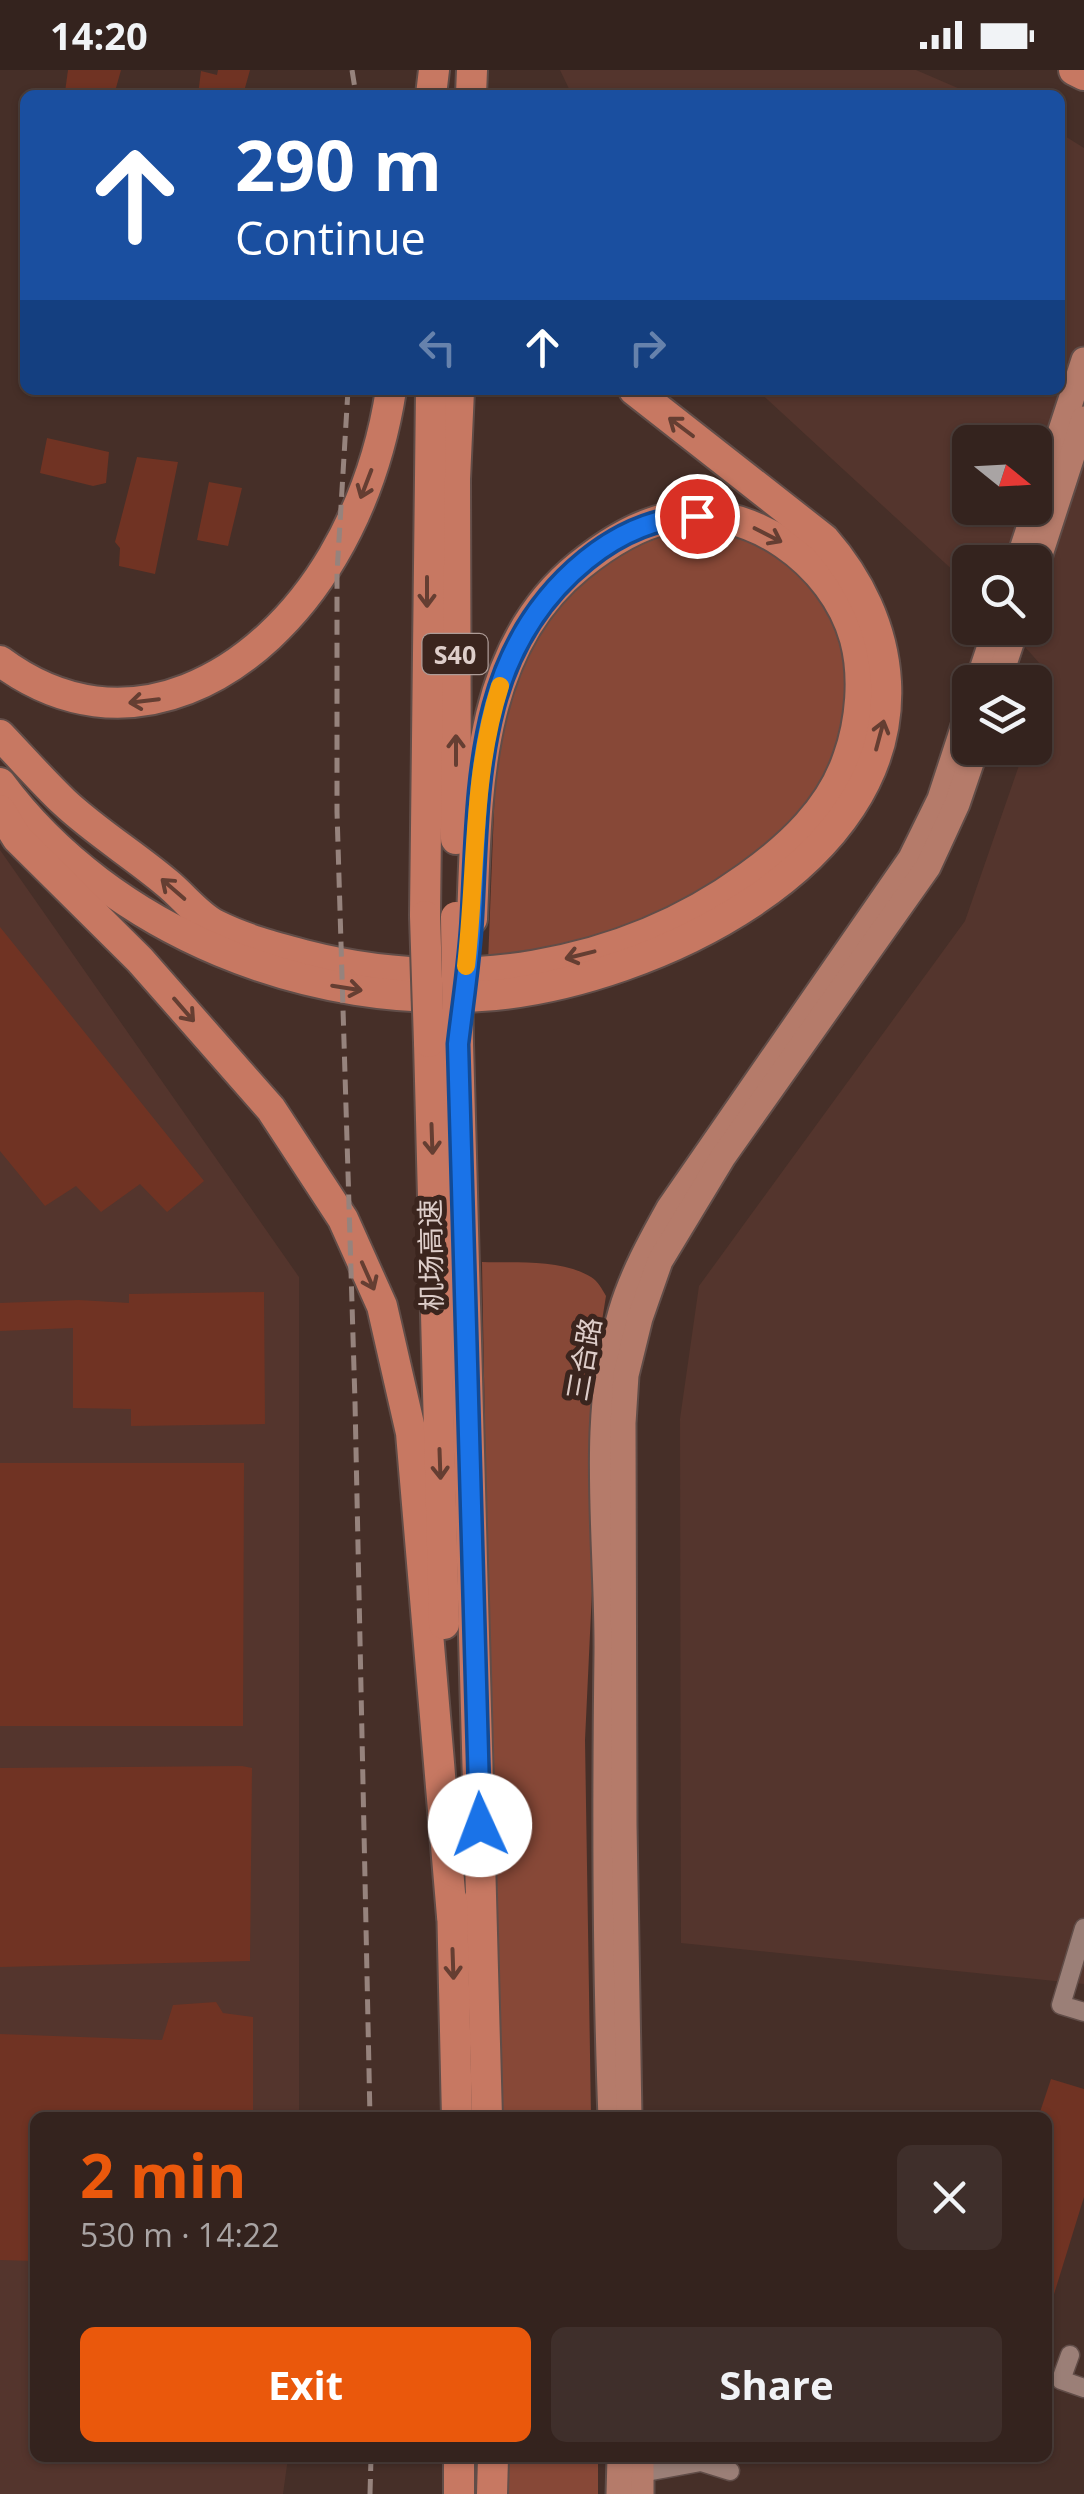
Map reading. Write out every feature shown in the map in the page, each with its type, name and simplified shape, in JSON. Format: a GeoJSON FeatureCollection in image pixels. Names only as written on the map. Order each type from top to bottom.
{"type":"FeatureCollection","features":[{"type":"Feature","properties":{"kind":"highway"},"geometry":{"type":"LineString","coordinates":[[1074,70],[1084,75]]}},
{"type":"Feature","properties":{"kind":"highway"},"geometry":{"type":"LineString","coordinates":[[0,661],[54,693],[106,704],[154,701],[199,685],[237,662],[270,635],[333,556],[384,435],[390,395]]}},
{"type":"Feature","properties":{"kind":"highway","name":"机场高速"},"geometry":{"type":"LineString","coordinates":[[432,395],[451,917]]}},
{"type":"Feature","properties":{"kind":"highway","name":"机场高速"},"geometry":{"type":"LineString","coordinates":[[457,2112],[443,1043],[451,917],[458,395]]}},
{"type":"Feature","properties":{"kind":"highway"},"geometry":{"type":"LineString","coordinates":[[0,783],[61,851],[152,918],[273,970],[333,986],[443,997],[537,988],[598,975],[661,951],[736,912],[804,860],[834,830],[854,801],[884,725],[885,662],[878,630],[864,599],[844,562],[824,539],[640,395]]}},
{"type":"Feature","properties":{"kind":"highway"},"geometry":{"type":"LineString","coordinates":[[0,735],[66,804],[167,883],[212,924],[264,945],[334,963],[404,973],[445,976],[546,964],[618,945],[694,911],[779,855],[829,797],[855,735],[860,675],[855,639],[844,612],[808,562],[782,541],[753,527],[727,519],[670,517],[600,548],[568,575],[532,618],[503,674],[488,724],[451,917]]}},
{"type":"Feature","properties":{"kind":"highway"},"geometry":{"type":"LineString","coordinates":[[0,810],[17,838],[140,960],[271,1109],[343,1219],[382,1306],[412,1433],[452,1916]]}},
{"type":"Feature","properties":{"kind":"highway","name":"机场高速"},"geometry":{"type":"LineString","coordinates":[[443,1043],[488,2112]]}},
{"type":"Feature","properties":{"kind":"highway"},"geometry":{"type":"LineString","coordinates":[[459,2462],[459,2494]]}},
{"type":"Feature","properties":{"kind":"highway"},"geometry":{"type":"LineString","coordinates":[[492,2494],[494,2462]]}},
{"type":"Feature","properties":{"kind":"main road"},"geometry":{"type":"LineString","coordinates":[[1024,545],[1084,360]]}},
{"type":"Feature","properties":{"kind":"main road"},"geometry":{"type":"LineString","coordinates":[[1043,545],[1084,418]]}},
{"type":"Feature","properties":{"kind":"main road","name":"三合路"},"geometry":{"type":"LineString","coordinates":[[611,2112],[603,1420],[608,1370],[621,1312],[642,1255],[668,1208],[911,858],[940,799],[952,762]]}},
{"type":"Feature","properties":{"kind":"main road","name":"三合路"},"geometry":{"type":"LineString","coordinates":[[629,2112],[624,1423],[626,1374],[640,1318],[660,1260],[686,1214],[928,867],[970,765]]}},
{"type":"Feature","properties":{"kind":"main road"},"geometry":{"type":"LineString","coordinates":[[619,2494],[636,2470]]}},
{"type":"Feature","properties":{"kind":"street"},"geometry":{"type":"LineString","coordinates":[[1084,1928],[1061,2005],[1084,2012]]}},
{"type":"Feature","properties":{"kind":"street"},"geometry":{"type":"LineString","coordinates":[[1070,2355],[1061,2380],[1084,2388]]}},
{"type":"Feature","properties":{"kind":"street"},"geometry":{"type":"LineString","coordinates":[[636,2470],[701,2462],[730,2471]]}},
{"type":"Feature","properties":{"kind":"shaded area"},"geometry":{"type":"Polygon","coordinates":[[[560,70],[916,70],[962,90],[570,90],[560,70]]]}},
{"type":"Feature","properties":{"kind":"shaded area"},"geometry":{"type":"Polygon","coordinates":[[[1065,136],[1084,148],[1084,1984],[681,1943],[680,1419],[699,1286],[965,921],[1019,765],[1052,765],[1052,665],[1041,665],[1023,645],[1052,645],[1052,545],[952,545],[952,569],[762,395],[1065,395],[1065,136]]]}},
{"type":"Feature","properties":{"kind":"shaded area"},"geometry":{"type":"Polygon","coordinates":[[[675,529],[727,529],[788,558],[839,623],[852,697],[830,779],[766,854],[646,924],[488,963],[497,734],[517,674],[547,618],[582,580],[627,546],[675,529]]]}},
{"type":"Feature","properties":{"kind":"shaded area"},"geometry":{"type":"Polygon","coordinates":[[[0,850],[299,1277],[299,2112],[30,2112],[30,2462],[287,2462],[283,2494],[0,2494],[0,850]]]}},
{"type":"Feature","properties":{"kind":"shaded area"},"geometry":{"type":"Polygon","coordinates":[[[482,1262],[566,1267],[593,1279],[606,1296],[592,1382],[589,1439],[592,1591],[585,1740],[591,2112],[497,2112],[482,1262]]]}},
{"type":"Feature","properties":{"kind":"shaded area"},"geometry":{"type":"Polygon","coordinates":[[[499,2462],[598,2462],[598,2494],[499,2494],[499,2462]]]}},
{"type":"Feature","properties":{"kind":"building"},"geometry":{"type":"Polygon","coordinates":[[[68,70],[121,70],[115,90],[65,90],[68,70]]]}},
{"type":"Feature","properties":{"kind":"building"},"geometry":{"type":"Polygon","coordinates":[[[218,70],[250,70],[244,90],[199,90],[201,71],[217,75],[218,70]]]}},
{"type":"Feature","properties":{"kind":"building"},"geometry":{"type":"Polygon","coordinates":[[[47,438],[109,452],[106,483],[93,486],[40,473],[47,438]]]}},
{"type":"Feature","properties":{"kind":"building"},"geometry":{"type":"Polygon","coordinates":[[[137,457],[178,462],[155,574],[119,566],[120,548],[115,542],[137,457]]]}},
{"type":"Feature","properties":{"kind":"building"},"geometry":{"type":"Polygon","coordinates":[[[209,482],[242,488],[228,546],[197,540],[209,482]]]}},
{"type":"Feature","properties":{"kind":"building"},"geometry":{"type":"Polygon","coordinates":[[[0,927],[204,1181],[167,1212],[140,1184],[101,1212],[76,1186],[45,1206],[0,1151],[0,927]]]}},
{"type":"Feature","properties":{"kind":"building"},"geometry":{"type":"Polygon","coordinates":[[[264,1292],[265,1424],[131,1426],[131,1409],[73,1408],[73,1328],[0,1331],[0,1303],[129,1303],[129,1294],[264,1292]]]}},
{"type":"Feature","properties":{"kind":"building"},"geometry":{"type":"Polygon","coordinates":[[[0,1463],[244,1463],[243,1726],[0,1726],[0,1463]]]}},
{"type":"Feature","properties":{"kind":"building"},"geometry":{"type":"Polygon","coordinates":[[[0,1768],[252,1768],[250,1961],[0,1967],[0,1768]]]}},
{"type":"Feature","properties":{"kind":"building"},"geometry":{"type":"Polygon","coordinates":[[[216,2002],[223,2013],[253,2017],[253,2112],[30,2112],[30,2261],[0,2260],[0,2034],[162,2040],[173,2005],[216,2002]]]}},
{"type":"Feature","properties":{"kind":"building"},"geometry":{"type":"Polygon","coordinates":[[[1051,2079],[1084,2089],[1084,2197],[1052,2301],[1052,2112],[1040,2112],[1051,2079]]]}},
{"type":"Feature","properties":{"kind":"railway"},"geometry":{"type":"LineString","coordinates":[[352,70],[355,90]]}},
{"type":"Feature","properties":{"kind":"railway"},"geometry":{"type":"LineString","coordinates":[[348,395],[337,573],[337,812],[355,1402],[370,2112]]}},
{"type":"Feature","properties":{"kind":"railway"},"geometry":{"type":"LineString","coordinates":[[370,2494],[371,2462]]}},
{"type":"Feature","properties":{"kind":"slow traffic"},"geometry":{"type":"LineString","coordinates":[[466,966],[478,786],[488,724],[500,686]]}},
{"type":"Feature","properties":{"kind":"route"},"geometry":{"type":"LineString","coordinates":[[480,1825],[458,1044],[472,919],[478,786],[488,724],[503,674],[532,618],[568,575],[600,548],[637,529],[670,517],[697,516]]}}]}
